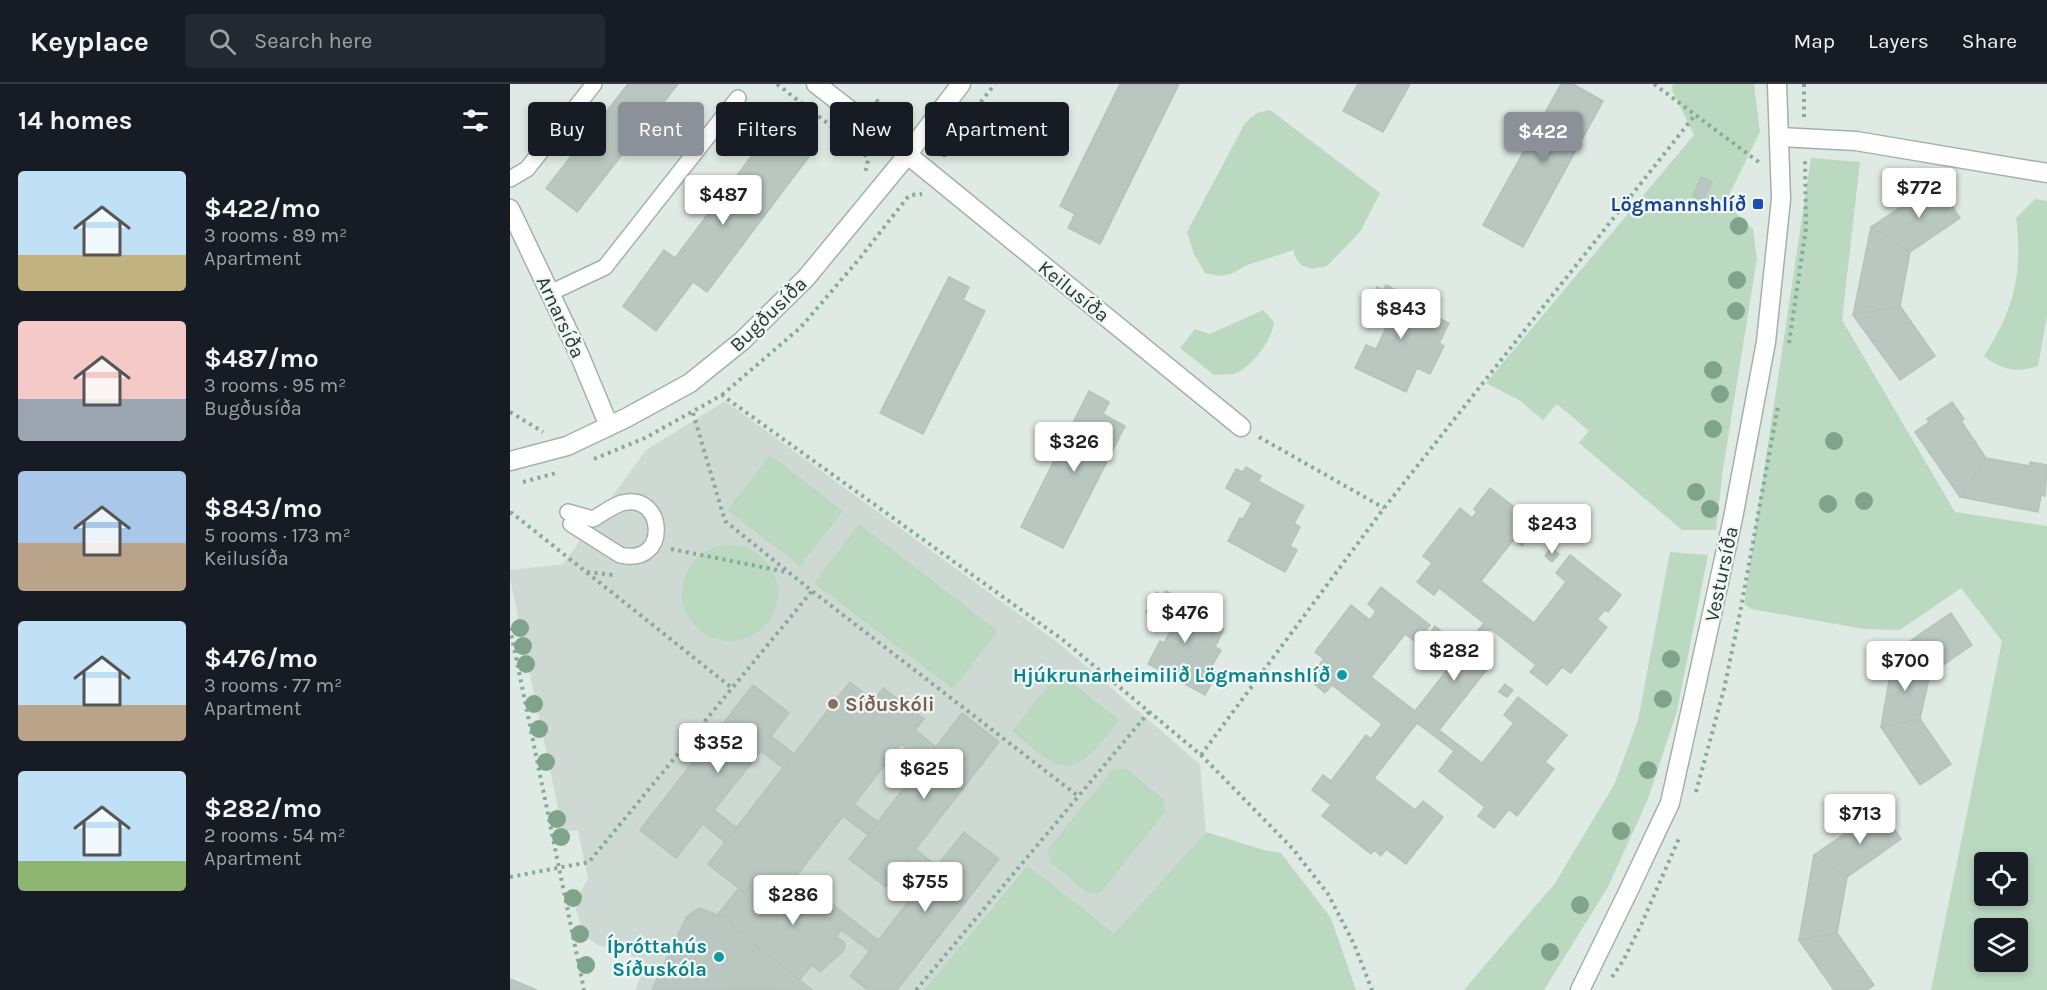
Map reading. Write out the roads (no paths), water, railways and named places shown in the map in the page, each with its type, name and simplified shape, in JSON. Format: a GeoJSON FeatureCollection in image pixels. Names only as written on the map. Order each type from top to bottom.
{"type":"FeatureCollection","features":[{"type":"Feature","properties":{"kind":"street","name":"Keilusíða"},"geometry":{"type":"LineString","coordinates":[[816,84],[839,102]]}},
{"type":"Feature","properties":{"kind":"street","name":"Bugðusíða"},"geometry":{"type":"LineString","coordinates":[[913,148],[961,84]]}},
{"type":"Feature","properties":{"kind":"street","name":"Vestursíða"},"geometry":{"type":"LineString","coordinates":[[1580,990],[1670,803],[1733,518],[1766,342],[1781,199],[1777,84]]}},
{"type":"Feature","properties":{"kind":"street"},"geometry":{"type":"LineString","coordinates":[[1780,137],[1856,141],[2047,173]]}},
{"type":"Feature","properties":{"kind":"street","name":"Bugðusíða"},"geometry":{"type":"LineString","coordinates":[[510,461],[567,446],[690,383],[742,341],[806,278],[907,156]]}},
{"type":"Feature","properties":{"kind":"street","name":"Keilusíða"},"geometry":{"type":"LineString","coordinates":[[909,156],[1241,427]]}},
{"type":"Feature","properties":{"kind":"street","name":"Arnarsíða"},"geometry":{"type":"LineString","coordinates":[[510,209],[579,354],[609,426]]}},
{"type":"Feature","properties":{"kind":"lane"},"geometry":{"type":"LineString","coordinates":[[510,179],[527,169],[594,84]]}},
{"type":"Feature","properties":{"kind":"lane"},"geometry":{"type":"LineString","coordinates":[[550,293],[605,267],[738,98]]}},
{"type":"Feature","properties":{"kind":"lane"},"geometry":{"type":"LineString","coordinates":[[630,502],[640,504],[654,516],[657,535],[647,551],[639,556],[629,557],[620,555],[569,518],[593,519],[621,503],[630,502]]}},
{"type":"Feature","properties":{"kind":"place","name":"Lögmannshlíð"},"geometry":{"type":"Point","coordinates":[1758,204]}},
{"type":"Feature","properties":{"kind":"place","name":"Hjúkrunarheimilið Lögmannshlíð"},"geometry":{"type":"Point","coordinates":[1342,675]}},
{"type":"Feature","properties":{"kind":"place","name":"Síðuskóli"},"geometry":{"type":"Point","coordinates":[833,704]}},
{"type":"Feature","properties":{"kind":"place","name":"Íþróttahús Síðuskóla"},"geometry":{"type":"Point","coordinates":[719,957]}}]}
